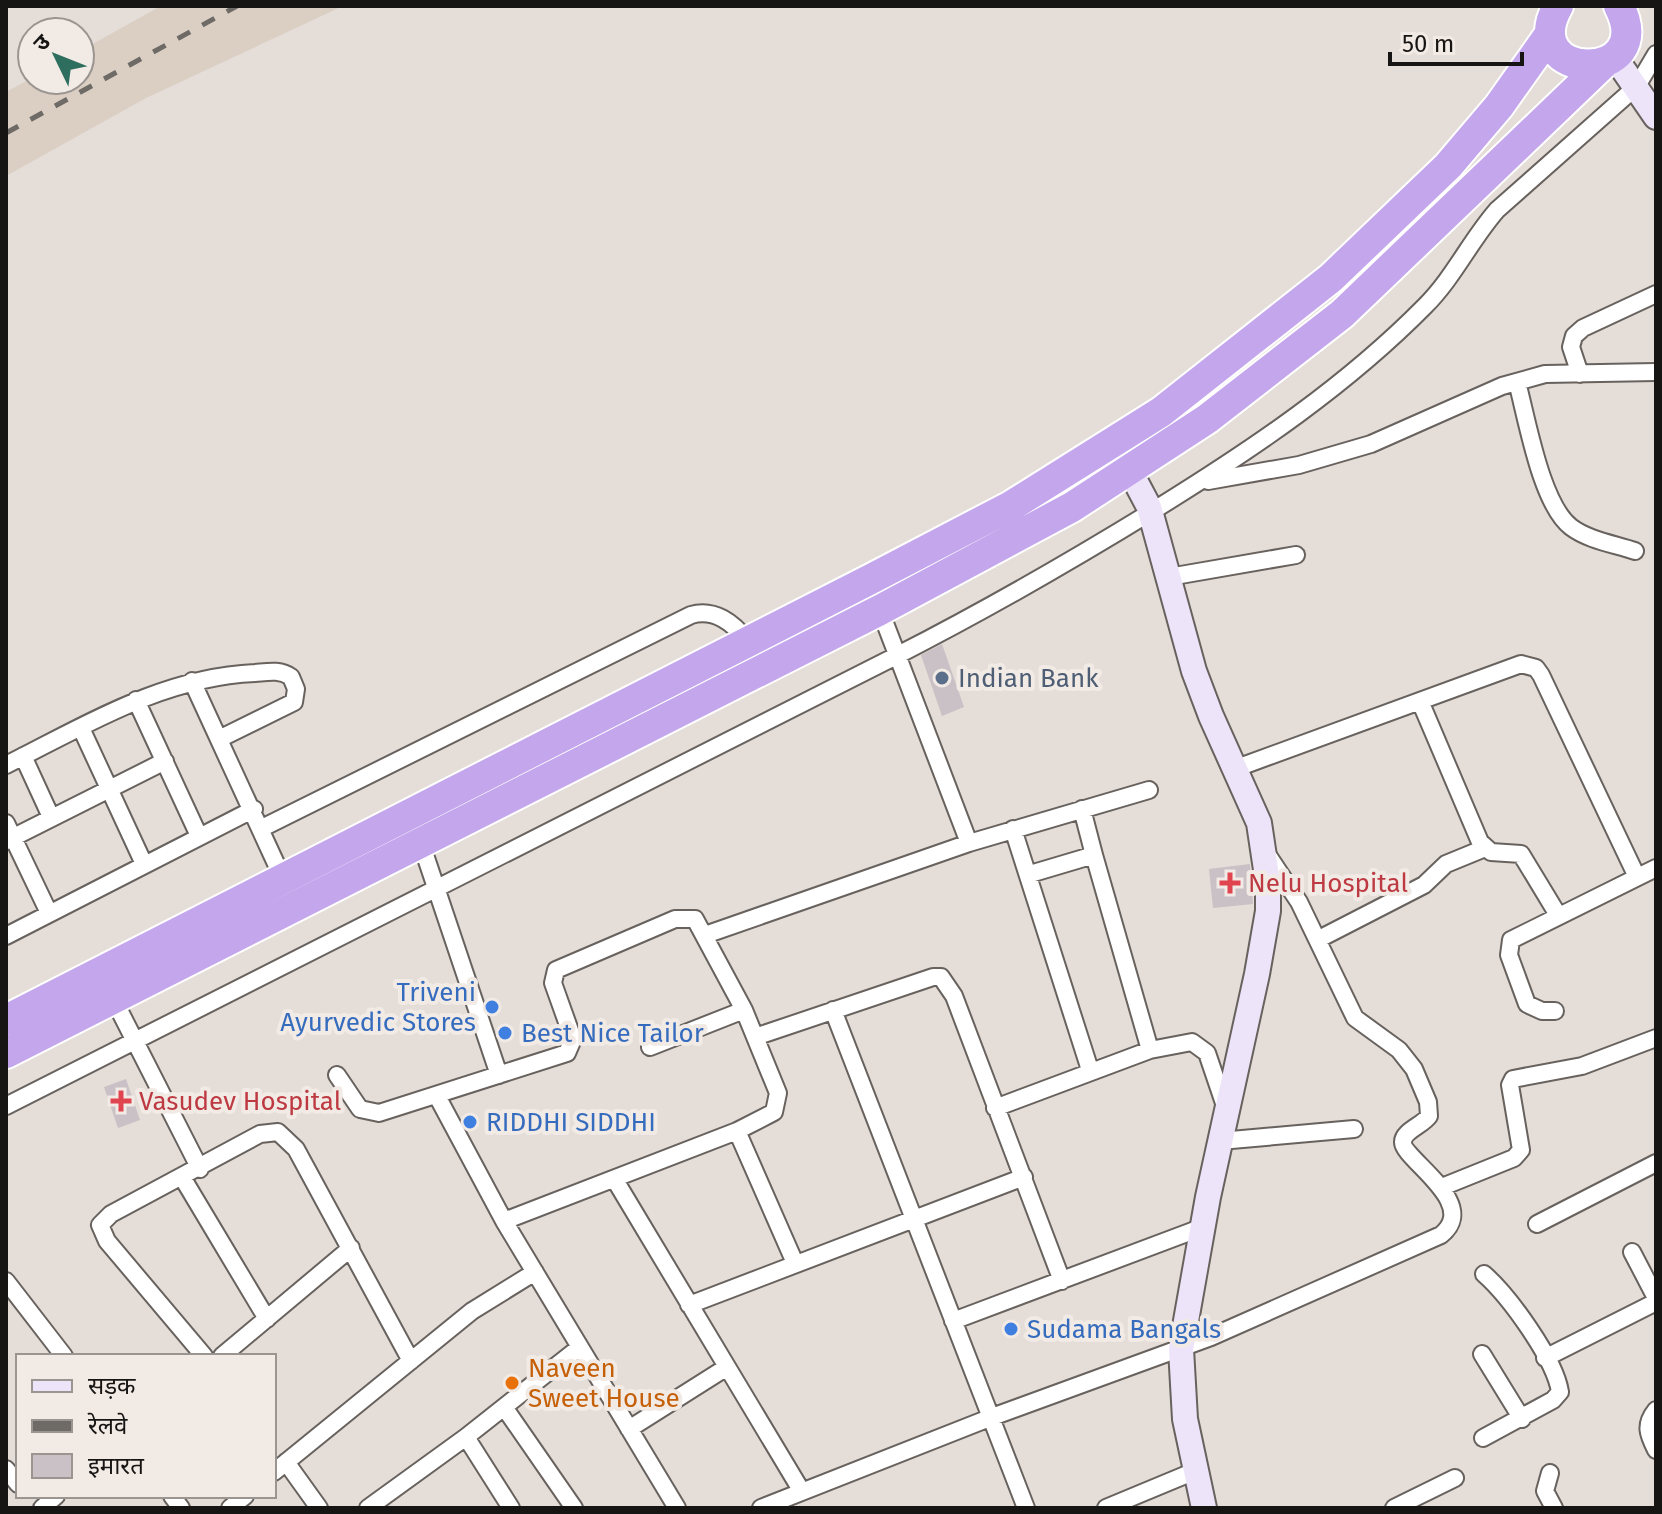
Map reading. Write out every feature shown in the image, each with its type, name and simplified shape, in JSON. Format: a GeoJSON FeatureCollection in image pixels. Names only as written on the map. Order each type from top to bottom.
{"type":"FeatureCollection","features":[{"type":"Feature","properties":{"kind":"highway"},"geometry":{"type":"LineString","coordinates":[[1554,20],[1554,47],[1575,65],[1621,33]]}},
{"type":"Feature","properties":{"kind":"highway"},"geometry":{"type":"LineString","coordinates":[[6,1020],[280,873],[742,633],[1011,506],[1150,419],[1217,370],[1331,278],[1398,216],[1448,166],[1499,106],[1554,20]]}},
{"type":"Feature","properties":{"kind":"highway"},"geometry":{"type":"LineString","coordinates":[[6,1053],[880,610],[1060,514],[1130,471],[1268,375],[1342,314],[1621,33]]}},
{"type":"Feature","properties":{"kind":"street"},"geometry":{"type":"LineString","coordinates":[[1621,33],[1637,86],[1656,117]]}},
{"type":"Feature","properties":{"kind":"street"},"geometry":{"type":"LineString","coordinates":[[6,1106],[1014,595],[1197,483],[1295,418],[1398,333],[1449,281],[1481,228],[1497,210],[1637,86],[1656,54]]}},
{"type":"Feature","properties":{"kind":"street"},"geometry":{"type":"LineString","coordinates":[[1580,374],[1571,347],[1578,332],[1656,294]]}},
{"type":"Feature","properties":{"kind":"street"},"geometry":{"type":"LineString","coordinates":[[1197,483],[1299,465],[1371,444],[1517,382],[1545,374],[1656,372]]}},
{"type":"Feature","properties":{"kind":"street"},"geometry":{"type":"LineString","coordinates":[[1517,382],[1554,506],[1561,517],[1581,534],[1635,551]]}},
{"type":"Feature","properties":{"kind":"street"},"geometry":{"type":"LineString","coordinates":[[1130,471],[1150,512],[1194,671],[1259,823],[1264,850],[1268,911],[1181,1349],[1185,1419],[1204,1508]]}},
{"type":"Feature","properties":{"kind":"street"},"geometry":{"type":"LineString","coordinates":[[1169,577],[1296,555]]}},
{"type":"Feature","properties":{"kind":"street"},"geometry":{"type":"LineString","coordinates":[[880,610],[969,843]]}},
{"type":"Feature","properties":{"kind":"street"},"geometry":{"type":"LineString","coordinates":[[264,832],[691,615],[705,613],[717,616],[742,633]]}},
{"type":"Feature","properties":{"kind":"street"},"geometry":{"type":"LineString","coordinates":[[1234,769],[1521,664],[1536,668],[1637,877]]}},
{"type":"Feature","properties":{"kind":"street"},"geometry":{"type":"LineString","coordinates":[[6,765],[136,700],[192,681],[279,672],[291,677],[296,689],[294,702],[219,739]]}},
{"type":"Feature","properties":{"kind":"street"},"geometry":{"type":"LineString","coordinates":[[192,681],[254,809],[280,873]]}},
{"type":"Feature","properties":{"kind":"street"},"geometry":{"type":"LineString","coordinates":[[136,700],[199,836]]}},
{"type":"Feature","properties":{"kind":"street"},"geometry":{"type":"LineString","coordinates":[[1420,701],[1485,848],[1498,854],[1521,854],[1558,915]]}},
{"type":"Feature","properties":{"kind":"street"},"geometry":{"type":"LineString","coordinates":[[81,728],[144,864]]}},
{"type":"Feature","properties":{"kind":"street"},"geometry":{"type":"LineString","coordinates":[[23,756],[51,817]]}},
{"type":"Feature","properties":{"kind":"street"},"geometry":{"type":"LineString","coordinates":[[49,913],[8,833],[51,817],[165,761]]}},
{"type":"Feature","properties":{"kind":"street"},"geometry":{"type":"LineString","coordinates":[[705,935],[969,843],[1149,790]]}},
{"type":"Feature","properties":{"kind":"street"},"geometry":{"type":"LineString","coordinates":[[6,936],[254,809]]}},
{"type":"Feature","properties":{"kind":"street"},"geometry":{"type":"LineString","coordinates":[[1082,809],[1150,1050]]}},
{"type":"Feature","properties":{"kind":"street"},"geometry":{"type":"LineString","coordinates":[[1013,829],[1030,874],[1090,1070]]}},
{"type":"Feature","properties":{"kind":"street"},"geometry":{"type":"LineString","coordinates":[[421,843],[438,886],[499,1075]]}},
{"type":"Feature","properties":{"kind":"street"},"geometry":{"type":"LineString","coordinates":[[1319,939],[1424,885],[1446,864],[1485,848]]}},
{"type":"Feature","properties":{"kind":"street"},"geometry":{"type":"LineString","coordinates":[[761,1508],[992,1417],[1181,1349],[1441,1235],[1452,1223],[1442,1187],[1407,1153],[1402,1143],[1429,1116],[1428,1102],[1414,1069],[1399,1050],[1355,1018],[1319,939],[1285,876],[1264,850]]}},
{"type":"Feature","properties":{"kind":"street"},"geometry":{"type":"LineString","coordinates":[[1030,874],[1094,855]]}},
{"type":"Feature","properties":{"kind":"street"},"geometry":{"type":"LineString","coordinates":[[1555,1011],[1542,1011],[1527,1004],[1508,947],[1516,935],[1656,868]]}},
{"type":"Feature","properties":{"kind":"street"},"geometry":{"type":"LineString","coordinates":[[337,1075],[354,1103],[369,1113],[437,1096],[567,1053],[572,1034],[553,983],[556,970],[675,919],[695,919],[744,1010],[755,1037],[778,1101],[768,1118],[504,1221]]}},
{"type":"Feature","properties":{"kind":"street"},"geometry":{"type":"LineString","coordinates":[[755,1037],[941,977],[954,996],[1062,1281]]}},
{"type":"Feature","properties":{"kind":"street"},"geometry":{"type":"LineString","coordinates":[[113,998],[200,1169]]}},
{"type":"Feature","properties":{"kind":"street"},"geometry":{"type":"LineString","coordinates":[[650,1047],[744,1010]]}},
{"type":"Feature","properties":{"kind":"street"},"geometry":{"type":"LineString","coordinates":[[833,1010],[1026,1508]]}},
{"type":"Feature","properties":{"kind":"street"},"geometry":{"type":"LineString","coordinates":[[1442,1187],[1514,1158],[1521,1150],[1510,1085],[1513,1079],[1582,1066],[1656,1038]]}},
{"type":"Feature","properties":{"kind":"street"},"geometry":{"type":"LineString","coordinates":[[995,1108],[1090,1070],[1150,1050],[1192,1042],[1201,1047],[1227,1112]]}},
{"type":"Feature","properties":{"kind":"street"},"geometry":{"type":"LineString","coordinates":[[437,1096],[504,1221],[677,1508]]}},
{"type":"Feature","properties":{"kind":"street"},"geometry":{"type":"LineString","coordinates":[[1220,1141],[1354,1129]]}},
{"type":"Feature","properties":{"kind":"street"},"geometry":{"type":"LineString","coordinates":[[737,1131],[795,1263]]}},
{"type":"Feature","properties":{"kind":"street"},"geometry":{"type":"LineString","coordinates":[[202,1354],[107,1241],[100,1225],[111,1214],[200,1169],[260,1134],[278,1132],[296,1149],[411,1361]]}},
{"type":"Feature","properties":{"kind":"street"},"geometry":{"type":"LineString","coordinates":[[1537,1224],[1656,1163]]}},
{"type":"Feature","properties":{"kind":"street"},"geometry":{"type":"LineString","coordinates":[[182,1177],[267,1319]]}},
{"type":"Feature","properties":{"kind":"street"},"geometry":{"type":"LineString","coordinates":[[689,1305],[912,1217],[1024,1177]]}},
{"type":"Feature","properties":{"kind":"street"},"geometry":{"type":"LineString","coordinates":[[615,1180],[801,1490]]}},
{"type":"Feature","properties":{"kind":"street"},"geometry":{"type":"LineString","coordinates":[[953,1321],[1203,1227]]}},
{"type":"Feature","properties":{"kind":"street"},"geometry":{"type":"LineString","coordinates":[[224,1354],[351,1248]]}},
{"type":"Feature","properties":{"kind":"street"},"geometry":{"type":"LineString","coordinates":[[1545,1358],[1656,1300],[1632,1252]]}},
{"type":"Feature","properties":{"kind":"street"},"geometry":{"type":"LineString","coordinates":[[319,1508],[280,1467],[472,1311],[535,1272]]}},
{"type":"Feature","properties":{"kind":"street"},"geometry":{"type":"LineString","coordinates":[[1483,1438],[1522,1419],[1560,1392],[1545,1358],[1513,1303],[1484,1274]]}},
{"type":"Feature","properties":{"kind":"street"},"geometry":{"type":"LineString","coordinates":[[6,1281],[62,1354]]}},
{"type":"Feature","properties":{"kind":"street"},"geometry":{"type":"LineString","coordinates":[[368,1508],[466,1437],[580,1347]]}},
{"type":"Feature","properties":{"kind":"street"},"geometry":{"type":"LineString","coordinates":[[1482,1354],[1522,1419]]}},
{"type":"Feature","properties":{"kind":"street"},"geometry":{"type":"LineString","coordinates":[[629,1429],[727,1367]]}},
{"type":"Feature","properties":{"kind":"street"},"geometry":{"type":"LineString","coordinates":[[504,1407],[574,1508]]}},
{"type":"Feature","properties":{"kind":"street"},"geometry":{"type":"LineString","coordinates":[[1656,1410],[1648,1420],[1648,1432],[1656,1450]]}},
{"type":"Feature","properties":{"kind":"street"},"geometry":{"type":"LineString","coordinates":[[466,1437],[511,1508]]}},
{"type":"Feature","properties":{"kind":"street"},"geometry":{"type":"LineString","coordinates":[[1106,1508],[1195,1471]]}},
{"type":"Feature","properties":{"kind":"street"},"geometry":{"type":"LineString","coordinates":[[1550,1473],[1545,1491],[1554,1508]]}},
{"type":"Feature","properties":{"kind":"street"},"geometry":{"type":"LineString","coordinates":[[1394,1508],[1455,1478]]}},
{"type":"Feature","properties":{"kind":"shaded area"},"geometry":{"type":"Polygon","coordinates":[[[161,6],[343,6],[146,98],[6,176],[6,92],[16,87],[16,96],[96,96],[96,42],[161,6]]]}},
{"type":"Feature","properties":{"kind":"building","name":"Indian Bank"},"geometry":{"type":"Polygon","coordinates":[[[942,644],[964,707],[942,716],[921,655],[942,644]]]}},
{"type":"Feature","properties":{"kind":"building"},"geometry":{"type":"Polygon","coordinates":[[[1250,864],[1253,904],[1213,908],[1209,869],[1250,864]]]}},
{"type":"Feature","properties":{"kind":"building"},"geometry":{"type":"Polygon","coordinates":[[[126,1079],[140,1120],[118,1128],[104,1087],[126,1079]]]}},
{"type":"Feature","properties":{"kind":"railway"},"geometry":{"type":"LineString","coordinates":[[6,133],[237,6]]}},
{"type":"Feature","properties":{"kind":"place","name":"Indian Bank"},"geometry":{"type":"Point","coordinates":[942,678]}},
{"type":"Feature","properties":{"kind":"place","name":"Nelu Hospital"},"geometry":{"type":"Point","coordinates":[1230,883]}},
{"type":"Feature","properties":{"kind":"place","name":"Triveni Ayurvedic Stores"},"geometry":{"type":"Point","coordinates":[492,1007]}},
{"type":"Feature","properties":{"kind":"place","name":"Best Nice Tailor"},"geometry":{"type":"Point","coordinates":[505,1033]}},
{"type":"Feature","properties":{"kind":"place","name":"Vasudev Hospital"},"geometry":{"type":"Point","coordinates":[121,1101]}},
{"type":"Feature","properties":{"kind":"place","name":"RIDDHI SIDDHI"},"geometry":{"type":"Point","coordinates":[470,1122]}},
{"type":"Feature","properties":{"kind":"place","name":"Sudama Bangals"},"geometry":{"type":"Point","coordinates":[1011,1329]}},
{"type":"Feature","properties":{"kind":"place","name":"Naveen Sweet House"},"geometry":{"type":"Point","coordinates":[512,1383]}}]}
